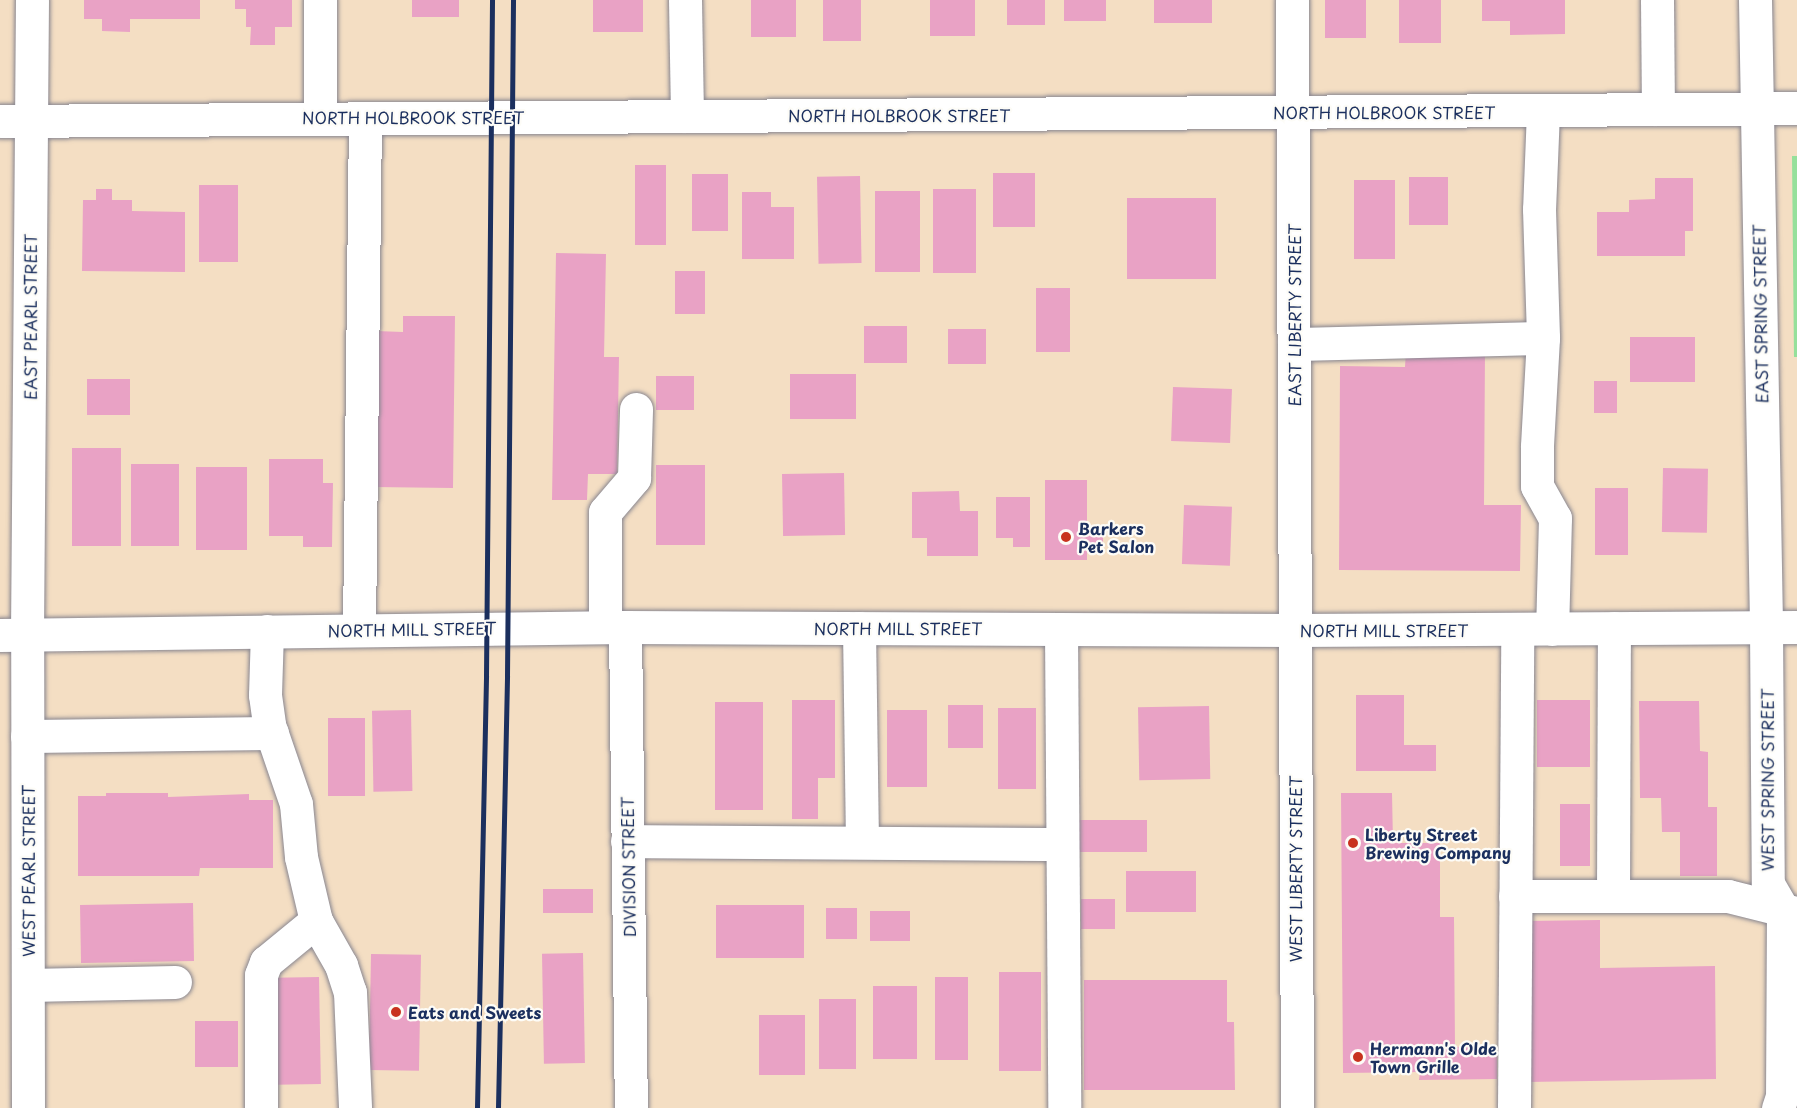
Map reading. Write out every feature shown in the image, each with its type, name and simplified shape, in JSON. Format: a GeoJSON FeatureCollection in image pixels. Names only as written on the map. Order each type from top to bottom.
{"type":"FeatureCollection","features":[{"type":"Feature","properties":{"kind":"street","name":"EAST PEARL STREET"},"geometry":{"type":"LineString","coordinates":[[14,635],[15,121],[32,0]]}},
{"type":"Feature","properties":{"kind":"street"},"geometry":{"type":"LineString","coordinates":[[320,0],[320,118]]}},
{"type":"Feature","properties":{"kind":"street"},"geometry":{"type":"LineString","coordinates":[[685,0],[687,116]]}},
{"type":"Feature","properties":{"kind":"street","name":"EAST LIBERTY STREET"},"geometry":{"type":"LineString","coordinates":[[1292,0],[1295,630]]}},
{"type":"Feature","properties":{"kind":"street"},"geometry":{"type":"LineString","coordinates":[[1657,0],[1658,109]]}},
{"type":"Feature","properties":{"kind":"street","name":"EAST SPRING STREET"},"geometry":{"type":"LineString","coordinates":[[1755,0],[1756,109],[1782,627]]}},
{"type":"Feature","properties":{"kind":"street","name":"NORTH HOLBROOK STREET"},"geometry":{"type":"LineString","coordinates":[[15,121],[1797,108]]}},
{"type":"Feature","properties":{"kind":"street"},"geometry":{"type":"LineString","coordinates":[[1543,111],[1539,209],[1543,338],[1537,447],[1538,486],[1555,518],[1552,629]]}},
{"type":"Feature","properties":{"kind":"street"},"geometry":{"type":"LineString","coordinates":[[359,630],[365,118]]}},
{"type":"Feature","properties":{"kind":"street"},"geometry":{"type":"LineString","coordinates":[[1294,344],[1543,338]]}},
{"type":"Feature","properties":{"kind":"street","name":"DIVISION STREET"},"geometry":{"type":"LineString","coordinates":[[631,1108],[627,841],[615,627],[605,512],[634,478],[636,409]]}},
{"type":"Feature","properties":{"kind":"street","name":"NORTH MILL STREET"},"geometry":{"type":"LineString","coordinates":[[14,635],[615,627],[1295,630],[1782,627]]}},
{"type":"Feature","properties":{"kind":"street","name":"WEST SPRING STREET"},"geometry":{"type":"LineString","coordinates":[[1782,627],[1768,884],[1790,912]]}},
{"type":"Feature","properties":{"kind":"street"},"geometry":{"type":"LineString","coordinates":[[859,628],[862,842]]}},
{"type":"Feature","properties":{"kind":"street"},"geometry":{"type":"LineString","coordinates":[[1613,895],[1614,628]]}},
{"type":"Feature","properties":{"kind":"street"},"geometry":{"type":"LineString","coordinates":[[1061,629],[1064,1108]]}},
{"type":"Feature","properties":{"kind":"street"},"geometry":{"type":"LineString","coordinates":[[1514,1108],[1516,629]]}},
{"type":"Feature","properties":{"kind":"street","name":"WEST LIBERTY STREET"},"geometry":{"type":"LineString","coordinates":[[1295,630],[1297,1108]]}},
{"type":"Feature","properties":{"kind":"street"},"geometry":{"type":"LineString","coordinates":[[267,631],[265,695],[272,733],[296,804],[301,857],[316,921],[341,965],[350,992],[355,1108]]}},
{"type":"Feature","properties":{"kind":"street","name":"WEST PEARL STREET"},"geometry":{"type":"LineString","coordinates":[[14,635],[27,736],[14,942],[28,984],[28,1108]]}},
{"type":"Feature","properties":{"kind":"street"},"geometry":{"type":"LineString","coordinates":[[27,736],[272,733]]}},
{"type":"Feature","properties":{"kind":"street"},"geometry":{"type":"LineString","coordinates":[[627,841],[1062,844]]}},
{"type":"Feature","properties":{"kind":"street"},"geometry":{"type":"LineString","coordinates":[[1515,896],[1728,896],[1790,912],[1782,1096],[1778,1108]]}},
{"type":"Feature","properties":{"kind":"street"},"geometry":{"type":"LineString","coordinates":[[261,1108],[261,975],[273,956],[316,921]]}},
{"type":"Feature","properties":{"kind":"street"},"geometry":{"type":"LineString","coordinates":[[28,984],[175,982]]}},
{"type":"Feature","properties":{"kind":"green space"},"geometry":{"type":"Polygon","coordinates":[[[1792,156],[1797,156],[1797,357],[1794,357],[1792,156]]]}},
{"type":"Feature","properties":{"kind":"building"},"geometry":{"type":"Polygon","coordinates":[[[84,0],[200,0],[200,19],[130,19],[130,32],[102,31],[102,19],[84,19],[84,0]]]}},
{"type":"Feature","properties":{"kind":"building"},"geometry":{"type":"Polygon","coordinates":[[[235,0],[292,0],[292,27],[275,27],[275,45],[250,45],[251,27],[246,27],[246,9],[235,9],[235,0]]]}},
{"type":"Feature","properties":{"kind":"building"},"geometry":{"type":"Polygon","coordinates":[[[412,0],[459,0],[459,17],[412,17],[412,0]]]}},
{"type":"Feature","properties":{"kind":"building"},"geometry":{"type":"Polygon","coordinates":[[[593,0],[643,0],[643,32],[593,32],[593,0]]]}},
{"type":"Feature","properties":{"kind":"building"},"geometry":{"type":"Polygon","coordinates":[[[751,0],[796,0],[796,37],[751,37],[751,0]]]}},
{"type":"Feature","properties":{"kind":"building"},"geometry":{"type":"Polygon","coordinates":[[[823,0],[861,0],[861,41],[823,41],[823,0]]]}},
{"type":"Feature","properties":{"kind":"building"},"geometry":{"type":"Polygon","coordinates":[[[930,0],[975,0],[975,36],[930,36],[930,0]]]}},
{"type":"Feature","properties":{"kind":"building"},"geometry":{"type":"Polygon","coordinates":[[[1007,0],[1045,0],[1045,25],[1007,25],[1007,0]]]}},
{"type":"Feature","properties":{"kind":"building"},"geometry":{"type":"Polygon","coordinates":[[[1064,0],[1106,0],[1106,21],[1064,21],[1064,0]]]}},
{"type":"Feature","properties":{"kind":"building"},"geometry":{"type":"Polygon","coordinates":[[[1154,0],[1212,0],[1212,23],[1154,23],[1154,0]]]}},
{"type":"Feature","properties":{"kind":"building"},"geometry":{"type":"Polygon","coordinates":[[[1325,0],[1366,0],[1366,38],[1325,38],[1325,0]]]}},
{"type":"Feature","properties":{"kind":"building"},"geometry":{"type":"Polygon","coordinates":[[[1399,0],[1441,0],[1441,43],[1399,43],[1399,0]]]}},
{"type":"Feature","properties":{"kind":"building"},"geometry":{"type":"Polygon","coordinates":[[[1482,0],[1565,0],[1565,34],[1510,35],[1510,21],[1482,21],[1482,0]]]}},
{"type":"Feature","properties":{"kind":"building"},"geometry":{"type":"Polygon","coordinates":[[[635,165],[666,165],[666,245],[635,245],[635,165]]]}},
{"type":"Feature","properties":{"kind":"building"},"geometry":{"type":"Polygon","coordinates":[[[993,173],[1035,173],[1035,227],[993,227],[993,173]]]}},
{"type":"Feature","properties":{"kind":"building"},"geometry":{"type":"Polygon","coordinates":[[[692,174],[728,174],[728,231],[692,231],[692,174]]]}},
{"type":"Feature","properties":{"kind":"building"},"geometry":{"type":"Polygon","coordinates":[[[860,176],[862,263],[819,264],[817,177],[860,176]]]}},
{"type":"Feature","properties":{"kind":"building"},"geometry":{"type":"Polygon","coordinates":[[[1409,177],[1448,177],[1448,225],[1409,225],[1409,177]]]}},
{"type":"Feature","properties":{"kind":"building"},"geometry":{"type":"Polygon","coordinates":[[[1655,178],[1693,178],[1693,231],[1685,231],[1685,256],[1597,256],[1597,212],[1629,212],[1629,200],[1655,199],[1655,178]]]}},
{"type":"Feature","properties":{"kind":"building"},"geometry":{"type":"Polygon","coordinates":[[[1354,180],[1395,180],[1395,259],[1354,259],[1354,180]]]}},
{"type":"Feature","properties":{"kind":"building"},"geometry":{"type":"Polygon","coordinates":[[[199,185],[238,185],[238,262],[199,262],[199,185]]]}},
{"type":"Feature","properties":{"kind":"building"},"geometry":{"type":"Polygon","coordinates":[[[96,189],[112,189],[112,200],[132,200],[132,211],[185,212],[185,272],[82,271],[83,200],[96,200],[96,189]]]}},
{"type":"Feature","properties":{"kind":"building"},"geometry":{"type":"Polygon","coordinates":[[[933,189],[976,189],[976,273],[933,273],[933,189]]]}},
{"type":"Feature","properties":{"kind":"building"},"geometry":{"type":"Polygon","coordinates":[[[875,191],[920,191],[920,272],[875,272],[875,191]]]}},
{"type":"Feature","properties":{"kind":"building"},"geometry":{"type":"Polygon","coordinates":[[[742,192],[771,192],[771,207],[794,207],[794,259],[742,259],[742,192]]]}},
{"type":"Feature","properties":{"kind":"building"},"geometry":{"type":"Polygon","coordinates":[[[1127,198],[1216,198],[1216,279],[1127,279],[1127,198]]]}},
{"type":"Feature","properties":{"kind":"building"},"geometry":{"type":"Polygon","coordinates":[[[556,253],[606,254],[604,357],[619,357],[617,474],[588,474],[587,500],[552,500],[556,253]]]}},
{"type":"Feature","properties":{"kind":"building"},"geometry":{"type":"Polygon","coordinates":[[[675,271],[705,271],[705,314],[675,314],[675,271]]]}},
{"type":"Feature","properties":{"kind":"building"},"geometry":{"type":"Polygon","coordinates":[[[1036,288],[1070,288],[1070,352],[1036,352],[1036,288]]]}},
{"type":"Feature","properties":{"kind":"building"},"geometry":{"type":"Polygon","coordinates":[[[403,316],[455,316],[453,488],[374,487],[376,331],[403,332],[403,316]]]}},
{"type":"Feature","properties":{"kind":"building"},"geometry":{"type":"Polygon","coordinates":[[[864,326],[907,326],[907,363],[864,363],[864,326]]]}},
{"type":"Feature","properties":{"kind":"building"},"geometry":{"type":"Polygon","coordinates":[[[948,329],[986,329],[986,364],[948,364],[948,329]]]}},
{"type":"Feature","properties":{"kind":"building"},"geometry":{"type":"Polygon","coordinates":[[[1630,337],[1695,337],[1695,382],[1630,382],[1630,337]]]}},
{"type":"Feature","properties":{"kind":"building"},"geometry":{"type":"Polygon","coordinates":[[[1406,351],[1485,351],[1484,505],[1521,505],[1520,571],[1339,570],[1340,366],[1405,367],[1406,351]]]}},
{"type":"Feature","properties":{"kind":"building"},"geometry":{"type":"Polygon","coordinates":[[[790,374],[856,374],[856,419],[790,419],[790,374]]]}},
{"type":"Feature","properties":{"kind":"building"},"geometry":{"type":"Polygon","coordinates":[[[656,376],[694,376],[694,410],[656,410],[656,376]]]}},
{"type":"Feature","properties":{"kind":"building"},"geometry":{"type":"Polygon","coordinates":[[[87,379],[130,379],[130,415],[87,415],[87,379]]]}},
{"type":"Feature","properties":{"kind":"building"},"geometry":{"type":"Polygon","coordinates":[[[1594,381],[1617,381],[1617,413],[1594,413],[1594,381]]]}},
{"type":"Feature","properties":{"kind":"building"},"geometry":{"type":"Polygon","coordinates":[[[1173,387],[1232,389],[1230,443],[1171,441],[1173,387]]]}},
{"type":"Feature","properties":{"kind":"building"},"geometry":{"type":"Polygon","coordinates":[[[72,448],[121,448],[121,546],[72,546],[72,448]]]}},
{"type":"Feature","properties":{"kind":"building"},"geometry":{"type":"Polygon","coordinates":[[[269,459],[323,459],[323,483],[333,483],[332,547],[303,547],[303,536],[269,536],[269,459]]]}},
{"type":"Feature","properties":{"kind":"building"},"geometry":{"type":"Polygon","coordinates":[[[131,464],[179,464],[179,546],[131,546],[131,464]]]}},
{"type":"Feature","properties":{"kind":"building"},"geometry":{"type":"Polygon","coordinates":[[[656,465],[705,465],[705,545],[656,545],[656,465]]]}},
{"type":"Feature","properties":{"kind":"building"},"geometry":{"type":"Polygon","coordinates":[[[196,467],[247,467],[247,550],[196,550],[196,467]]]}},
{"type":"Feature","properties":{"kind":"building"},"geometry":{"type":"Polygon","coordinates":[[[1663,468],[1708,469],[1707,533],[1662,532],[1663,468]]]}},
{"type":"Feature","properties":{"kind":"building"},"geometry":{"type":"Polygon","coordinates":[[[844,473],[845,535],[783,536],[782,474],[844,473]]]}},
{"type":"Feature","properties":{"kind":"building"},"geometry":{"type":"Polygon","coordinates":[[[1045,480],[1087,480],[1087,525],[1103,525],[1103,543],[1087,543],[1087,560],[1045,560],[1045,480]]]}},
{"type":"Feature","properties":{"kind":"building"},"geometry":{"type":"Polygon","coordinates":[[[1595,488],[1628,488],[1628,555],[1595,555],[1595,488]]]}},
{"type":"Feature","properties":{"kind":"building"},"geometry":{"type":"Polygon","coordinates":[[[959,491],[960,511],[978,511],[978,556],[927,556],[927,538],[912,538],[912,492],[959,491]]]}},
{"type":"Feature","properties":{"kind":"building"},"geometry":{"type":"Polygon","coordinates":[[[996,497],[1030,497],[1030,547],[1013,547],[1013,538],[996,538],[996,497]]]}},
{"type":"Feature","properties":{"kind":"building"},"geometry":{"type":"Polygon","coordinates":[[[1184,505],[1232,507],[1230,566],[1182,564],[1184,505]]]}},
{"type":"Feature","properties":{"kind":"building"},"geometry":{"type":"Polygon","coordinates":[[[1356,695],[1404,695],[1404,745],[1436,745],[1436,771],[1356,771],[1356,695]]]}},
{"type":"Feature","properties":{"kind":"building"},"geometry":{"type":"Polygon","coordinates":[[[792,700],[835,700],[835,778],[818,778],[818,819],[792,819],[792,700]]]}},
{"type":"Feature","properties":{"kind":"building"},"geometry":{"type":"Polygon","coordinates":[[[1537,700],[1590,700],[1590,767],[1537,767],[1537,700]]]}},
{"type":"Feature","properties":{"kind":"building"},"geometry":{"type":"Polygon","coordinates":[[[1639,701],[1699,701],[1700,751],[1708,752],[1708,807],[1717,807],[1717,876],[1680,876],[1680,832],[1662,832],[1661,798],[1640,798],[1639,701]]]}},
{"type":"Feature","properties":{"kind":"building"},"geometry":{"type":"Polygon","coordinates":[[[715,702],[763,702],[763,810],[715,810],[715,702]]]}},
{"type":"Feature","properties":{"kind":"building"},"geometry":{"type":"Polygon","coordinates":[[[948,705],[983,705],[983,748],[948,748],[948,705]]]}},
{"type":"Feature","properties":{"kind":"building"},"geometry":{"type":"Polygon","coordinates":[[[1209,706],[1210,779],[1139,780],[1138,707],[1209,706]]]}},
{"type":"Feature","properties":{"kind":"building"},"geometry":{"type":"Polygon","coordinates":[[[998,708],[1036,708],[1036,789],[998,789],[998,708]]]}},
{"type":"Feature","properties":{"kind":"building"},"geometry":{"type":"Polygon","coordinates":[[[411,710],[412,791],[373,792],[372,711],[411,710]]]}},
{"type":"Feature","properties":{"kind":"building"},"geometry":{"type":"Polygon","coordinates":[[[887,710],[927,710],[927,787],[887,787],[887,710]]]}},
{"type":"Feature","properties":{"kind":"building"},"geometry":{"type":"Polygon","coordinates":[[[328,718],[365,718],[365,796],[328,796],[328,718]]]}},
{"type":"Feature","properties":{"kind":"building"},"geometry":{"type":"Polygon","coordinates":[[[106,793],[168,793],[168,797],[249,794],[249,800],[273,800],[273,868],[200,868],[199,876],[78,876],[78,796],[106,796],[106,793]]]}},
{"type":"Feature","properties":{"kind":"building"},"geometry":{"type":"Polygon","coordinates":[[[1341,793],[1392,793],[1393,843],[1440,843],[1440,917],[1454,917],[1455,1047],[1497,1046],[1497,1079],[1419,1080],[1420,1072],[1343,1073],[1341,793]]]}},
{"type":"Feature","properties":{"kind":"building"},"geometry":{"type":"Polygon","coordinates":[[[1560,804],[1590,804],[1590,866],[1560,866],[1560,804]]]}},
{"type":"Feature","properties":{"kind":"building"},"geometry":{"type":"Polygon","coordinates":[[[1079,820],[1147,820],[1147,852],[1079,852],[1079,820]]]}},
{"type":"Feature","properties":{"kind":"building"},"geometry":{"type":"Polygon","coordinates":[[[1126,871],[1196,871],[1196,912],[1126,912],[1126,871]]]}},
{"type":"Feature","properties":{"kind":"building"},"geometry":{"type":"Polygon","coordinates":[[[543,889],[593,889],[593,913],[543,913],[543,889]]]}},
{"type":"Feature","properties":{"kind":"building"},"geometry":{"type":"Polygon","coordinates":[[[1081,899],[1115,899],[1115,929],[1081,929],[1081,899]]]}},
{"type":"Feature","properties":{"kind":"building"},"geometry":{"type":"Polygon","coordinates":[[[193,903],[194,961],[81,963],[80,905],[193,903]]]}},
{"type":"Feature","properties":{"kind":"building"},"geometry":{"type":"Polygon","coordinates":[[[716,905],[804,905],[804,958],[716,958],[716,905]]]}},
{"type":"Feature","properties":{"kind":"building"},"geometry":{"type":"Polygon","coordinates":[[[826,908],[857,908],[857,939],[826,939],[826,908]]]}},
{"type":"Feature","properties":{"kind":"building"},"geometry":{"type":"Polygon","coordinates":[[[870,911],[910,911],[910,941],[870,941],[870,911]]]}},
{"type":"Feature","properties":{"kind":"building"},"geometry":{"type":"Polygon","coordinates":[[[1600,920],[1600,968],[1715,966],[1716,1079],[1527,1082],[1525,921],[1600,920]]]}},
{"type":"Feature","properties":{"kind":"building"},"geometry":{"type":"Polygon","coordinates":[[[583,953],[585,1063],[544,1064],[542,954],[583,953]]]}},
{"type":"Feature","properties":{"kind":"building","name":"Eats and Sweets"},"geometry":{"type":"Polygon","coordinates":[[[371,954],[421,955],[419,1071],[369,1070],[371,954]]]}},
{"type":"Feature","properties":{"kind":"building"},"geometry":{"type":"Polygon","coordinates":[[[999,972],[1041,972],[1041,1071],[999,1071],[999,972]]]}},
{"type":"Feature","properties":{"kind":"building"},"geometry":{"type":"Polygon","coordinates":[[[319,977],[321,1084],[276,1085],[274,978],[319,977]]]}},
{"type":"Feature","properties":{"kind":"building"},"geometry":{"type":"Polygon","coordinates":[[[935,977],[968,977],[968,1060],[935,1060],[935,977]]]}},
{"type":"Feature","properties":{"kind":"building"},"geometry":{"type":"Polygon","coordinates":[[[1084,980],[1227,980],[1227,1022],[1234,1022],[1235,1090],[1084,1090],[1084,980]]]}},
{"type":"Feature","properties":{"kind":"building"},"geometry":{"type":"Polygon","coordinates":[[[873,986],[917,986],[917,1059],[873,1059],[873,986]]]}},
{"type":"Feature","properties":{"kind":"building"},"geometry":{"type":"Polygon","coordinates":[[[819,999],[856,999],[856,1069],[819,1069],[819,999]]]}},
{"type":"Feature","properties":{"kind":"building"},"geometry":{"type":"Polygon","coordinates":[[[759,1015],[805,1015],[805,1075],[759,1075],[759,1015]]]}},
{"type":"Feature","properties":{"kind":"building"},"geometry":{"type":"Polygon","coordinates":[[[195,1021],[238,1021],[238,1067],[195,1067],[195,1021]]]}},
{"type":"Feature","properties":{"kind":"railway"},"geometry":{"type":"LineString","coordinates":[[477,1108],[486,676],[492,0]]}},
{"type":"Feature","properties":{"kind":"railway"},"geometry":{"type":"LineString","coordinates":[[498,1108],[507,676],[513,0]]}},
{"type":"Feature","properties":{"kind":"place","name":"Barkers Pet Salon"},"geometry":{"type":"Point","coordinates":[1066,537]}},
{"type":"Feature","properties":{"kind":"place","name":"Liberty Street Brewing Company"},"geometry":{"type":"Point","coordinates":[1353,843]}},
{"type":"Feature","properties":{"kind":"place","name":"Eats and Sweets"},"geometry":{"type":"Point","coordinates":[396,1012]}},
{"type":"Feature","properties":{"kind":"place","name":"Hermann's Olde Town Grille"},"geometry":{"type":"Point","coordinates":[1358,1057]}}]}
